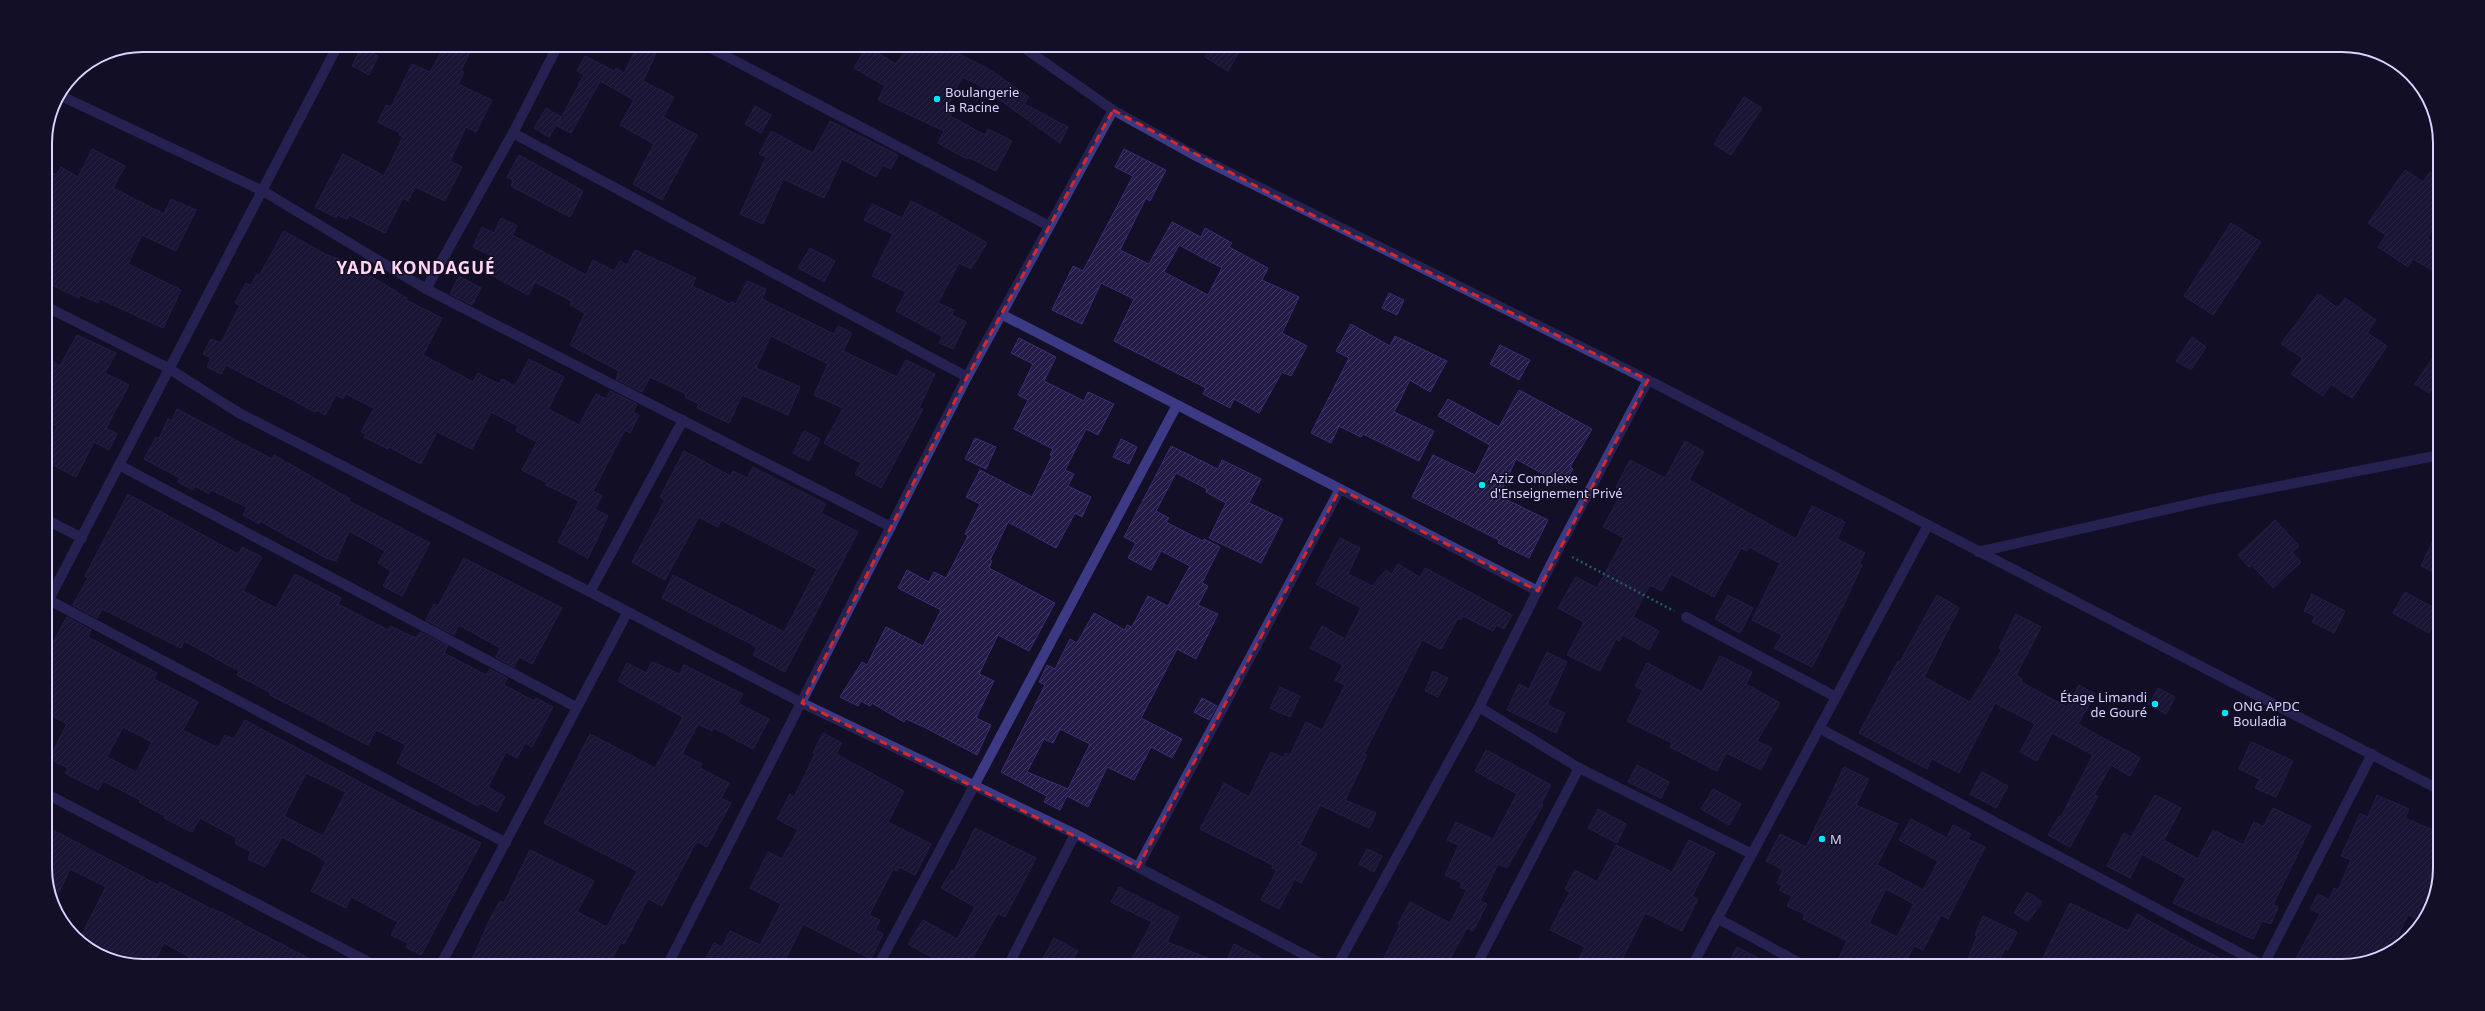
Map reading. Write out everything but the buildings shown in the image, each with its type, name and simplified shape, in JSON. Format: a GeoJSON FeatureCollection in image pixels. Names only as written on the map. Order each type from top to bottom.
{"type":"FeatureCollection","features":[{"type":"Feature","properties":{"kind":"street"},"geometry":{"type":"LineString","coordinates":[[52,594],[82,538],[168,368],[263,191],[334,52]]}},
{"type":"Feature","properties":{"kind":"street"},"geometry":{"type":"LineString","coordinates":[[426,289],[512,133],[554,52]]}},
{"type":"Feature","properties":{"kind":"street"},"geometry":{"type":"LineString","coordinates":[[717,52],[1049,226]]}},
{"type":"Feature","properties":{"kind":"street"},"geometry":{"type":"LineString","coordinates":[[1030,52],[1113,110],[1194,155],[1265,192],[1648,380],[2433,786]]}},
{"type":"Feature","properties":{"kind":"street"},"geometry":{"type":"LineString","coordinates":[[64,97],[263,191],[426,289],[891,527]]}},
{"type":"Feature","properties":{"kind":"street"},"geometry":{"type":"LineString","coordinates":[[671,959],[967,377],[1113,110]]}},
{"type":"Feature","properties":{"kind":"street"},"geometry":{"type":"LineString","coordinates":[[512,133],[967,377]]}},
{"type":"Feature","properties":{"kind":"street"},"geometry":{"type":"LineString","coordinates":[[52,310],[168,368],[239,413],[590,592],[802,703],[1076,834],[1313,959]]}},
{"type":"Feature","properties":{"kind":"street"},"geometry":{"type":"LineString","coordinates":[[1001,314],[1538,590]]}},
{"type":"Feature","properties":{"kind":"street"},"geometry":{"type":"LineString","coordinates":[[1342,959],[1479,707],[1558,550],[1648,380]]}},
{"type":"Feature","properties":{"kind":"street"},"geometry":{"type":"LineString","coordinates":[[882,959],[1177,405]]}},
{"type":"Feature","properties":{"kind":"street"},"geometry":{"type":"LineString","coordinates":[[590,592],[683,420]]}},
{"type":"Feature","properties":{"kind":"street"},"geometry":{"type":"LineString","coordinates":[[1978,552],[2208,500],[2433,456]]}},
{"type":"Feature","properties":{"kind":"street"},"geometry":{"type":"LineString","coordinates":[[119,465],[576,706]]}},
{"type":"Feature","properties":{"kind":"street"},"geometry":{"type":"LineString","coordinates":[[1138,867],[1340,489]]}},
{"type":"Feature","properties":{"kind":"street"},"geometry":{"type":"LineString","coordinates":[[52,523],[82,538]]}},
{"type":"Feature","properties":{"kind":"street"},"geometry":{"type":"LineString","coordinates":[[1696,959],[1928,525]]}},
{"type":"Feature","properties":{"kind":"street"},"geometry":{"type":"LineString","coordinates":[[52,606],[506,843]]}},
{"type":"Feature","properties":{"kind":"street"},"geometry":{"type":"LineString","coordinates":[[444,959],[506,843],[576,706],[627,612]]}},
{"type":"Feature","properties":{"kind":"street"},"geometry":{"type":"LineString","coordinates":[[1686,617],[1836,697]]}},
{"type":"Feature","properties":{"kind":"street"},"geometry":{"type":"LineString","coordinates":[[1479,707],[1579,768],[1752,854]]}},
{"type":"Feature","properties":{"kind":"street"},"geometry":{"type":"LineString","coordinates":[[1819,728],[2250,959]]}},
{"type":"Feature","properties":{"kind":"street"},"geometry":{"type":"LineString","coordinates":[[2267,959],[2372,754]]}},
{"type":"Feature","properties":{"kind":"street"},"geometry":{"type":"LineString","coordinates":[[1480,959],[1579,768]]}},
{"type":"Feature","properties":{"kind":"street"},"geometry":{"type":"LineString","coordinates":[[52,797],[363,959]]}},
{"type":"Feature","properties":{"kind":"street"},"geometry":{"type":"LineString","coordinates":[[1012,959],[1076,834]]}},
{"type":"Feature","properties":{"kind":"street"},"geometry":{"type":"LineString","coordinates":[[1717,918],[1792,959]]}},
{"type":"Feature","properties":{"kind":"path"},"geometry":{"type":"LineString","coordinates":[[1558,550],[1686,617]]}},
{"type":"Feature","properties":{"kind":"highlighted area"},"geometry":{"type":"Polygon","coordinates":[[[1113,110],[1286,202],[1648,380],[1538,591],[1340,489],[1138,867],[802,703],[967,377],[1113,110]]]}},
{"type":"Feature","properties":{"kind":"place","name":"Boulangerie la Racine"},"geometry":{"type":"Point","coordinates":[937,99]}},
{"type":"Feature","properties":{"kind":"place","name":"Aziz Complexe d'Enseignement Privé"},"geometry":{"type":"Point","coordinates":[1482,485]}},
{"type":"Feature","properties":{"kind":"place","name":"Étage Limandi de Gouré"},"geometry":{"type":"Point","coordinates":[2155,704]}},
{"type":"Feature","properties":{"kind":"place","name":"ONG APDC Bouladia"},"geometry":{"type":"Point","coordinates":[2225,713]}},
{"type":"Feature","properties":{"kind":"place","name":"M"},"geometry":{"type":"Point","coordinates":[1822,839]}},
{"type":"Feature","properties":{"kind":"district","name":"YADA KONDAGUÉ"},"geometry":{"type":"Point","coordinates":[416,267]}}]}
